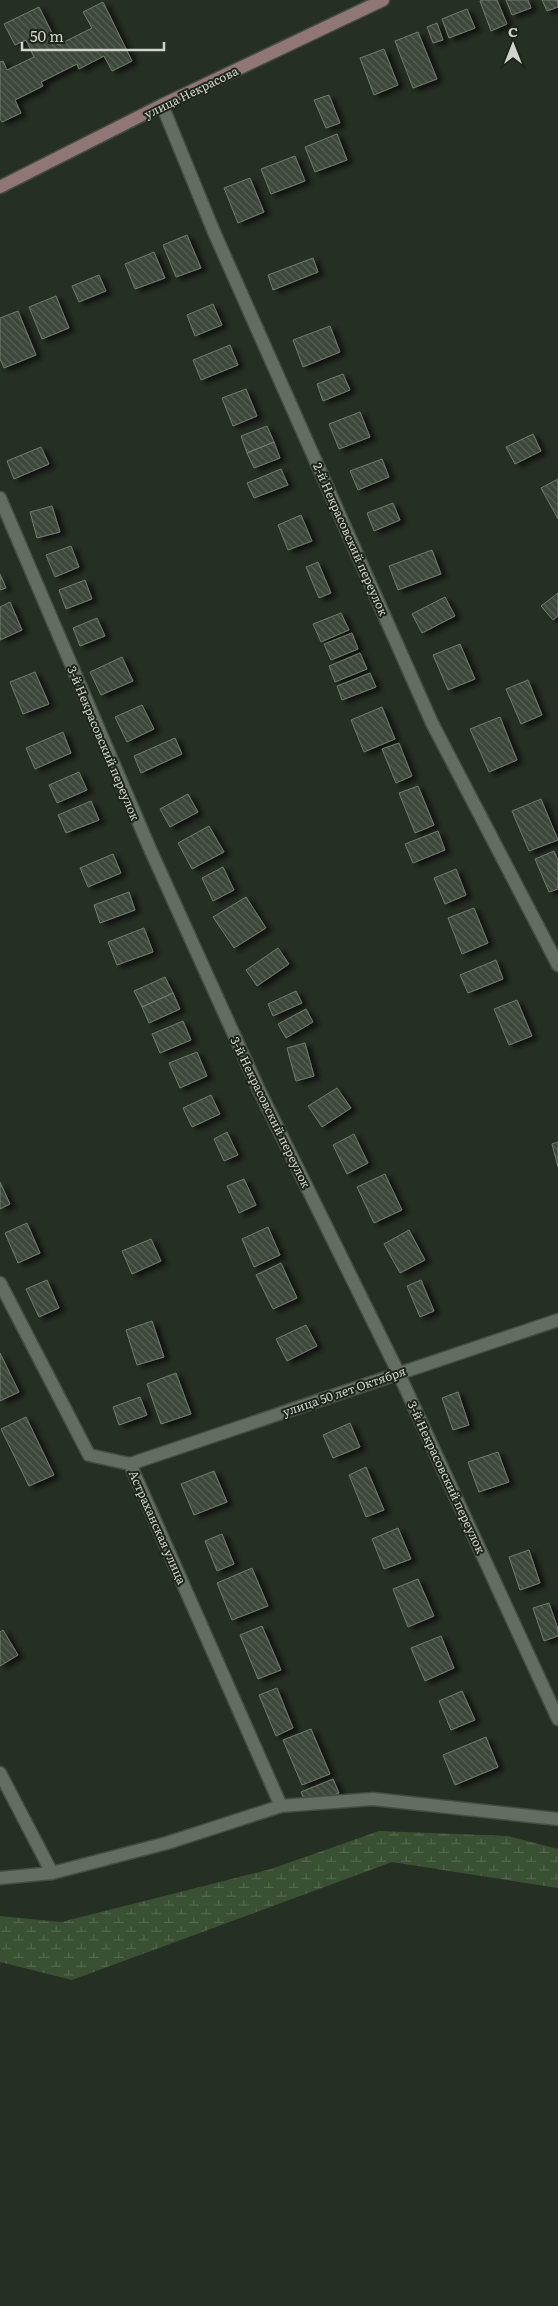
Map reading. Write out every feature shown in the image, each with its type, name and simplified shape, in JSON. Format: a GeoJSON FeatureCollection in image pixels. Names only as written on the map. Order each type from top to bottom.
{"type":"FeatureCollection","features":[{"type":"Feature","properties":{"kind":"street","name":"улица Некрасова"},"geometry":{"type":"LineString","coordinates":[[0,187],[162,105],[383,0]]}},
{"type":"Feature","properties":{"kind":"street","name":"2-й Некрасовский переулок"},"geometry":{"type":"LineString","coordinates":[[162,105],[214,232],[432,723],[558,965]]}},
{"type":"Feature","properties":{"kind":"street","name":"3-й Некрасовский переулок"},"geometry":{"type":"LineString","coordinates":[[0,498],[150,850],[259,1090],[398,1372],[558,1719]]}},
{"type":"Feature","properties":{"kind":"street","name":"Астраханская улица"},"geometry":{"type":"LineString","coordinates":[[0,1283],[89,1455],[130,1464],[281,1806]]}},
{"type":"Feature","properties":{"kind":"street","name":"улица 50 лет Октября"},"geometry":{"type":"LineString","coordinates":[[130,1464],[398,1372],[558,1320]]}},
{"type":"Feature","properties":{"kind":"street"},"geometry":{"type":"LineString","coordinates":[[0,1774],[52,1873]]}},
{"type":"Feature","properties":{"kind":"street"},"geometry":{"type":"LineString","coordinates":[[0,1878],[52,1873],[167,1843],[281,1806],[373,1799],[558,1819]]}},
{"type":"Feature","properties":{"kind":"green space"},"geometry":{"type":"Polygon","coordinates":[[[379,1831],[508,1836],[558,1849],[558,1888],[392,1862],[72,1980],[0,1962],[0,1916],[61,1922],[271,1869],[379,1831]]]}},
{"type":"Feature","properties":{"kind":"building"},"geometry":{"type":"Polygon","coordinates":[[[497,0],[507,24],[491,31],[480,1],[497,0]]]}},
{"type":"Feature","properties":{"kind":"building"},"geometry":{"type":"Polygon","coordinates":[[[506,0],[528,0],[531,8],[512,15],[506,0]]]}},
{"type":"Feature","properties":{"kind":"building"},"geometry":{"type":"Polygon","coordinates":[[[542,0],[558,0],[558,7],[547,11],[542,0]]]}},
{"type":"Feature","properties":{"kind":"building"},"geometry":{"type":"Polygon","coordinates":[[[103,2],[132,61],[112,71],[104,56],[79,69],[77,64],[41,82],[43,86],[15,100],[21,113],[2,122],[0,119],[0,62],[3,61],[7,70],[34,57],[26,40],[15,45],[4,24],[39,7],[58,45],[92,28],[83,12],[103,2]]]}},
{"type":"Feature","properties":{"kind":"building"},"geometry":{"type":"Polygon","coordinates":[[[467,9],[475,28],[449,38],[442,19],[467,9]]]}},
{"type":"Feature","properties":{"kind":"building"},"geometry":{"type":"Polygon","coordinates":[[[437,23],[443,40],[433,43],[427,27],[437,23]]]}},
{"type":"Feature","properties":{"kind":"building"},"geometry":{"type":"Polygon","coordinates":[[[418,32],[437,79],[413,88],[395,41],[418,32]]]}},
{"type":"Feature","properties":{"kind":"building"},"geometry":{"type":"Polygon","coordinates":[[[384,49],[398,85],[374,95],[360,58],[384,49]]]}},
{"type":"Feature","properties":{"kind":"building"},"geometry":{"type":"Polygon","coordinates":[[[329,95],[340,123],[326,128],[314,100],[329,95]]]}},
{"type":"Feature","properties":{"kind":"building"},"geometry":{"type":"Polygon","coordinates":[[[337,134],[347,160],[315,172],[305,147],[337,134]]]}},
{"type":"Feature","properties":{"kind":"building"},"geometry":{"type":"Polygon","coordinates":[[[295,156],[305,181],[271,194],[261,169],[295,156]]]}},
{"type":"Feature","properties":{"kind":"building"},"geometry":{"type":"Polygon","coordinates":[[[250,178],[264,212],[238,223],[224,188],[250,178]]]}},
{"type":"Feature","properties":{"kind":"building"},"geometry":{"type":"Polygon","coordinates":[[[187,235],[201,268],[176,277],[163,245],[187,235]]]}},
{"type":"Feature","properties":{"kind":"building"},"geometry":{"type":"Polygon","coordinates":[[[154,252],[165,278],[135,289],[125,264],[154,252]]]}},
{"type":"Feature","properties":{"kind":"building"},"geometry":{"type":"Polygon","coordinates":[[[313,258],[318,272],[273,290],[268,275],[313,258]]]}},
{"type":"Feature","properties":{"kind":"building"},"geometry":{"type":"Polygon","coordinates":[[[99,275],[106,291],[79,302],[72,286],[99,275]]]}},
{"type":"Feature","properties":{"kind":"building"},"geometry":{"type":"Polygon","coordinates":[[[56,296],[69,328],[42,339],[29,307],[56,296]]]}},
{"type":"Feature","properties":{"kind":"building"},"geometry":{"type":"Polygon","coordinates":[[[213,304],[222,325],[195,336],[187,315],[213,304]]]}},
{"type":"Feature","properties":{"kind":"building"},"geometry":{"type":"Polygon","coordinates":[[[18,311],[36,355],[4,368],[0,359],[0,318],[18,311]]]}},
{"type":"Feature","properties":{"kind":"building"},"geometry":{"type":"Polygon","coordinates":[[[330,326],[340,352],[303,367],[293,340],[330,326]]]}},
{"type":"Feature","properties":{"kind":"building"},"geometry":{"type":"Polygon","coordinates":[[[230,345],[238,365],[201,380],[193,360],[230,345]]]}},
{"type":"Feature","properties":{"kind":"building"},"geometry":{"type":"Polygon","coordinates":[[[343,374],[350,390],[323,401],[317,384],[343,374]]]}},
{"type":"Feature","properties":{"kind":"building"},"geometry":{"type":"Polygon","coordinates":[[[246,389],[257,416],[233,426],[222,398],[246,389]]]}},
{"type":"Feature","properties":{"kind":"building"},"geometry":{"type":"Polygon","coordinates":[[[360,412],[370,437],[339,449],[329,424],[360,412]]]}},
{"type":"Feature","properties":{"kind":"building"},"geometry":{"type":"Polygon","coordinates":[[[267,426],[274,442],[247,453],[241,436],[267,426]]]}},
{"type":"Feature","properties":{"kind":"building"},"geometry":{"type":"Polygon","coordinates":[[[533,434],[541,451],[515,464],[506,447],[533,434]]]}},
{"type":"Feature","properties":{"kind":"building"},"geometry":{"type":"Polygon","coordinates":[[[274,442],[280,458],[254,468],[247,453],[274,442]]]}},
{"type":"Feature","properties":{"kind":"building"},"geometry":{"type":"Polygon","coordinates":[[[41,447],[49,464],[14,479],[7,461],[41,447]]]}},
{"type":"Feature","properties":{"kind":"building"},"geometry":{"type":"Polygon","coordinates":[[[382,459],[389,477],[358,490],[350,471],[382,459]]]}},
{"type":"Feature","properties":{"kind":"building"},"geometry":{"type":"Polygon","coordinates":[[[281,469],[288,485],[254,498],[247,483],[281,469]]]}},
{"type":"Feature","properties":{"kind":"building"},"geometry":{"type":"Polygon","coordinates":[[[558,479],[558,519],[541,488],[558,479]]]}},
{"type":"Feature","properties":{"kind":"building"},"geometry":{"type":"Polygon","coordinates":[[[393,503],[400,520],[374,531],[367,513],[393,503]]]}},
{"type":"Feature","properties":{"kind":"building"},"geometry":{"type":"Polygon","coordinates":[[[52,506],[60,532],[37,538],[30,512],[52,506]]]}},
{"type":"Feature","properties":{"kind":"building"},"geometry":{"type":"Polygon","coordinates":[[[301,515],[312,541],[288,550],[278,525],[301,515]]]}},
{"type":"Feature","properties":{"kind":"building"},"geometry":{"type":"Polygon","coordinates":[[[71,546],[79,567],[55,577],[46,555],[71,546]]]}},
{"type":"Feature","properties":{"kind":"building"},"geometry":{"type":"Polygon","coordinates":[[[432,550],[441,574],[398,590],[389,566],[432,550]]]}},
{"type":"Feature","properties":{"kind":"building"},"geometry":{"type":"Polygon","coordinates":[[[318,562],[331,593],[319,598],[306,567],[318,562]]]}},
{"type":"Feature","properties":{"kind":"building"},"geometry":{"type":"Polygon","coordinates":[[[0,574],[6,588],[0,590],[0,574]]]}},
{"type":"Feature","properties":{"kind":"building"},"geometry":{"type":"Polygon","coordinates":[[[85,580],[92,599],[66,609],[59,590],[85,580]]]}},
{"type":"Feature","properties":{"kind":"building"},"geometry":{"type":"Polygon","coordinates":[[[558,593],[558,616],[553,620],[541,606],[558,593]]]}},
{"type":"Feature","properties":{"kind":"building"},"geometry":{"type":"Polygon","coordinates":[[[445,597],[455,616],[422,633],[412,614],[445,597]]]}},
{"type":"Feature","properties":{"kind":"building"},"geometry":{"type":"Polygon","coordinates":[[[10,602],[22,630],[0,640],[0,607],[10,602]]]}},
{"type":"Feature","properties":{"kind":"building"},"geometry":{"type":"Polygon","coordinates":[[[341,613],[349,630],[321,642],[313,624],[341,613]]]}},
{"type":"Feature","properties":{"kind":"building"},"geometry":{"type":"Polygon","coordinates":[[[97,618],[105,636],[80,646],[73,628],[97,618]]]}},
{"type":"Feature","properties":{"kind":"building"},"geometry":{"type":"Polygon","coordinates":[[[352,633],[358,649],[331,660],[324,644],[352,633]]]}},
{"type":"Feature","properties":{"kind":"building"},"geometry":{"type":"Polygon","coordinates":[[[460,644],[475,679],[448,690],[433,655],[460,644]]]}},
{"type":"Feature","properties":{"kind":"building"},"geometry":{"type":"Polygon","coordinates":[[[360,653],[367,669],[335,682],[329,666],[360,653]]]}},
{"type":"Feature","properties":{"kind":"building"},"geometry":{"type":"Polygon","coordinates":[[[122,657],[133,681],[101,695],[90,672],[122,657]]]}},
{"type":"Feature","properties":{"kind":"building"},"geometry":{"type":"Polygon","coordinates":[[[35,672],[49,704],[23,714],[10,682],[35,672]]]}},
{"type":"Feature","properties":{"kind":"building"},"geometry":{"type":"Polygon","coordinates":[[[370,673],[376,687],[342,700],[337,686],[370,673]]]}},
{"type":"Feature","properties":{"kind":"building"},"geometry":{"type":"Polygon","coordinates":[[[528,680],[542,715],[521,724],[506,689],[528,680]]]}},
{"type":"Feature","properties":{"kind":"building"},"geometry":{"type":"Polygon","coordinates":[[[142,705],[154,729],[127,742],[115,717],[142,705]]]}},
{"type":"Feature","properties":{"kind":"building"},"geometry":{"type":"Polygon","coordinates":[[[382,707],[395,739],[364,752],[351,720],[382,707]]]}},
{"type":"Feature","properties":{"kind":"building"},"geometry":{"type":"Polygon","coordinates":[[[500,717],[517,760],[489,772],[470,729],[500,717]]]}},
{"type":"Feature","properties":{"kind":"building"},"geometry":{"type":"Polygon","coordinates":[[[63,732],[71,753],[35,769],[26,748],[63,732]]]}},
{"type":"Feature","properties":{"kind":"building"},"geometry":{"type":"Polygon","coordinates":[[[175,738],[182,754],[141,773],[134,756],[175,738]]]}},
{"type":"Feature","properties":{"kind":"building"},"geometry":{"type":"Polygon","coordinates":[[[399,743],[412,776],[396,783],[382,749],[399,743]]]}},
{"type":"Feature","properties":{"kind":"building"},"geometry":{"type":"Polygon","coordinates":[[[79,772],[87,790],[57,803],[49,785],[79,772]]]}},
{"type":"Feature","properties":{"kind":"building"},"geometry":{"type":"Polygon","coordinates":[[[418,786],[434,825],[415,833],[399,793],[418,786]]]}},
{"type":"Feature","properties":{"kind":"building"},"geometry":{"type":"Polygon","coordinates":[[[188,794],[198,812],[170,827],[160,809],[188,794]]]}},
{"type":"Feature","properties":{"kind":"building"},"geometry":{"type":"Polygon","coordinates":[[[541,799],[558,840],[529,851],[512,811],[541,799]]]}},
{"type":"Feature","properties":{"kind":"building"},"geometry":{"type":"Polygon","coordinates":[[[91,801],[99,820],[66,833],[58,815],[91,801]]]}},
{"type":"Feature","properties":{"kind":"building"},"geometry":{"type":"Polygon","coordinates":[[[209,826],[224,852],[192,869],[178,843],[209,826]]]}},
{"type":"Feature","properties":{"kind":"building"},"geometry":{"type":"Polygon","coordinates":[[[438,831],[445,850],[413,863],[405,844],[438,831]]]}},
{"type":"Feature","properties":{"kind":"building"},"geometry":{"type":"Polygon","coordinates":[[[554,851],[558,860],[558,889],[549,892],[535,859],[554,851]]]}},
{"type":"Feature","properties":{"kind":"building"},"geometry":{"type":"Polygon","coordinates":[[[113,854],[121,873],[88,887],[80,868],[113,854]]]}},
{"type":"Feature","properties":{"kind":"building"},"geometry":{"type":"Polygon","coordinates":[[[223,867],[234,890],[213,901],[202,878],[223,867]]]}},
{"type":"Feature","properties":{"kind":"building"},"geometry":{"type":"Polygon","coordinates":[[[456,869],[466,895],[445,904],[434,878],[456,869]]]}},
{"type":"Feature","properties":{"kind":"building"},"geometry":{"type":"Polygon","coordinates":[[[129,892],[135,910],[100,923],[94,905],[129,892]]]}},
{"type":"Feature","properties":{"kind":"building"},"geometry":{"type":"Polygon","coordinates":[[[246,897],[266,928],[234,948],[213,917],[246,897]]]}},
{"type":"Feature","properties":{"kind":"building"},"geometry":{"type":"Polygon","coordinates":[[[474,908],[488,943],[462,954],[448,918],[474,908]]]}},
{"type":"Feature","properties":{"kind":"building"},"geometry":{"type":"Polygon","coordinates":[[[144,928],[153,952],[117,965],[108,942],[144,928]]]}},
{"type":"Feature","properties":{"kind":"building"},"geometry":{"type":"Polygon","coordinates":[[[278,948],[289,964],[257,986],[246,970],[278,948]]]}},
{"type":"Feature","properties":{"kind":"building"},"geometry":{"type":"Polygon","coordinates":[[[496,960],[503,979],[468,993],[460,975],[496,960]]]}},
{"type":"Feature","properties":{"kind":"building"},"geometry":{"type":"Polygon","coordinates":[[[165,977],[173,993],[142,1007],[134,991],[165,977]]]}},
{"type":"Feature","properties":{"kind":"building"},"geometry":{"type":"Polygon","coordinates":[[[296,991],[302,1003],[273,1016],[268,1004],[296,991]]]}},
{"type":"Feature","properties":{"kind":"building"},"geometry":{"type":"Polygon","coordinates":[[[173,993],[180,1009],[149,1023],[142,1007],[173,993]]]}},
{"type":"Feature","properties":{"kind":"building"},"geometry":{"type":"Polygon","coordinates":[[[517,1000],[532,1036],[509,1045],[494,1009],[517,1000]]]}},
{"type":"Feature","properties":{"kind":"building"},"geometry":{"type":"Polygon","coordinates":[[[306,1009],[313,1022],[286,1038],[278,1024],[306,1009]]]}},
{"type":"Feature","properties":{"kind":"building"},"geometry":{"type":"Polygon","coordinates":[[[183,1021],[191,1040],[160,1053],[152,1034],[183,1021]]]}},
{"type":"Feature","properties":{"kind":"building"},"geometry":{"type":"Polygon","coordinates":[[[305,1043],[314,1076],[296,1081],[287,1048],[305,1043]]]}},
{"type":"Feature","properties":{"kind":"building"},"geometry":{"type":"Polygon","coordinates":[[[197,1052],[207,1076],[180,1088],[169,1063],[197,1052]]]}},
{"type":"Feature","properties":{"kind":"building"},"geometry":{"type":"Polygon","coordinates":[[[337,1088],[351,1108],[322,1127],[308,1106],[337,1088]]]}},
{"type":"Feature","properties":{"kind":"building"},"geometry":{"type":"Polygon","coordinates":[[[211,1095],[220,1114],[192,1127],[183,1108],[211,1095]]]}},
{"type":"Feature","properties":{"kind":"building"},"geometry":{"type":"Polygon","coordinates":[[[227,1132],[238,1155],[224,1161],[214,1139],[227,1132]]]}},
{"type":"Feature","properties":{"kind":"building"},"geometry":{"type":"Polygon","coordinates":[[[354,1134],[368,1163],[347,1174],[333,1145],[354,1134]]]}},
{"type":"Feature","properties":{"kind":"building"},"geometry":{"type":"Polygon","coordinates":[[[558,1142],[558,1167],[552,1144],[558,1142]]]}},
{"type":"Feature","properties":{"kind":"building"},"geometry":{"type":"Polygon","coordinates":[[[385,1174],[402,1210],[374,1223],[357,1187],[385,1174]]]}},
{"type":"Feature","properties":{"kind":"building"},"geometry":{"type":"Polygon","coordinates":[[[244,1179],[256,1205],[239,1213],[227,1186],[244,1179]]]}},
{"type":"Feature","properties":{"kind":"building"},"geometry":{"type":"Polygon","coordinates":[[[0,1182],[10,1204],[0,1209],[0,1182]]]}},
{"type":"Feature","properties":{"kind":"building"},"geometry":{"type":"Polygon","coordinates":[[[27,1223],[40,1253],[18,1263],[5,1233],[27,1223]]]}},
{"type":"Feature","properties":{"kind":"building"},"geometry":{"type":"Polygon","coordinates":[[[268,1227],[280,1255],[254,1267],[242,1239],[268,1227]]]}},
{"type":"Feature","properties":{"kind":"building"},"geometry":{"type":"Polygon","coordinates":[[[409,1230],[425,1260],[400,1273],[384,1244],[409,1230]]]}},
{"type":"Feature","properties":{"kind":"building"},"geometry":{"type":"Polygon","coordinates":[[[151,1239],[161,1261],[132,1274],[122,1251],[151,1239]]]}},
{"type":"Feature","properties":{"kind":"building"},"geometry":{"type":"Polygon","coordinates":[[[281,1263],[297,1298],[273,1309],[256,1275],[281,1263]]]}},
{"type":"Feature","properties":{"kind":"building"},"geometry":{"type":"Polygon","coordinates":[[[47,1280],[59,1308],[39,1317],[26,1289],[47,1280]]]}},
{"type":"Feature","properties":{"kind":"building"},"geometry":{"type":"Polygon","coordinates":[[[421,1280],[434,1311],[420,1317],[407,1286],[421,1280]]]}},
{"type":"Feature","properties":{"kind":"building"},"geometry":{"type":"Polygon","coordinates":[[[152,1321],[164,1357],[137,1365],[126,1330],[152,1321]]]}},
{"type":"Feature","properties":{"kind":"building"},"geometry":{"type":"Polygon","coordinates":[[[306,1325],[317,1346],[287,1361],[276,1339],[306,1325]]]}},
{"type":"Feature","properties":{"kind":"building"},"geometry":{"type":"Polygon","coordinates":[[[0,1353],[19,1392],[0,1401],[0,1353]]]}},
{"type":"Feature","properties":{"kind":"building"},"geometry":{"type":"Polygon","coordinates":[[[176,1373],[191,1414],[161,1424],[147,1384],[176,1373]]]}},
{"type":"Feature","properties":{"kind":"building"},"geometry":{"type":"Polygon","coordinates":[[[458,1392],[469,1425],[453,1430],[442,1398],[458,1392]]]}},
{"type":"Feature","properties":{"kind":"building"},"geometry":{"type":"Polygon","coordinates":[[[140,1397],[147,1415],[119,1425],[113,1407],[140,1397]]]}},
{"type":"Feature","properties":{"kind":"building"},"geometry":{"type":"Polygon","coordinates":[[[26,1417],[54,1475],[29,1486],[1,1429],[26,1417]]]}},
{"type":"Feature","properties":{"kind":"building"},"geometry":{"type":"Polygon","coordinates":[[[350,1423],[360,1447],[333,1458],[323,1435],[350,1423]]]}},
{"type":"Feature","properties":{"kind":"building"},"geometry":{"type":"Polygon","coordinates":[[[498,1452],[509,1482],[479,1492],[468,1462],[498,1452]]]}},
{"type":"Feature","properties":{"kind":"building"},"geometry":{"type":"Polygon","coordinates":[[[366,1467],[384,1510],[366,1517],[349,1475],[366,1467]]]}},
{"type":"Feature","properties":{"kind":"building"},"geometry":{"type":"Polygon","coordinates":[[[214,1471],[227,1502],[194,1515],[181,1484],[214,1471]]]}},
{"type":"Feature","properties":{"kind":"building"},"geometry":{"type":"Polygon","coordinates":[[[398,1528],[411,1559],[384,1569],[372,1539],[398,1528]]]}},
{"type":"Feature","properties":{"kind":"building"},"geometry":{"type":"Polygon","coordinates":[[[222,1534],[234,1564],[217,1571],[205,1541],[222,1534]]]}},
{"type":"Feature","properties":{"kind":"building"},"geometry":{"type":"Polygon","coordinates":[[[529,1550],[540,1583],[520,1590],[509,1557],[529,1550]]]}},
{"type":"Feature","properties":{"kind":"building"},"geometry":{"type":"Polygon","coordinates":[[[252,1568],[268,1606],[232,1620],[217,1583],[252,1568]]]}},
{"type":"Feature","properties":{"kind":"building"},"geometry":{"type":"Polygon","coordinates":[[[418,1579],[434,1616],[408,1627],[393,1589],[418,1579]]]}},
{"type":"Feature","properties":{"kind":"building"},"geometry":{"type":"Polygon","coordinates":[[[549,1603],[558,1629],[558,1636],[544,1641],[533,1608],[549,1603]]]}},
{"type":"Feature","properties":{"kind":"building"},"geometry":{"type":"Polygon","coordinates":[[[262,1626],[281,1670],[258,1679],[240,1635],[262,1626]]]}},
{"type":"Feature","properties":{"kind":"building"},"geometry":{"type":"Polygon","coordinates":[[[3,1630],[18,1655],[0,1666],[0,1632],[3,1630]]]}},
{"type":"Feature","properties":{"kind":"building"},"geometry":{"type":"Polygon","coordinates":[[[441,1636],[454,1668],[425,1681],[411,1648],[441,1636]]]}},
{"type":"Feature","properties":{"kind":"building"},"geometry":{"type":"Polygon","coordinates":[[[277,1688],[293,1728],[276,1736],[259,1695],[277,1688]]]}},
{"type":"Feature","properties":{"kind":"building"},"geometry":{"type":"Polygon","coordinates":[[[462,1691],[475,1720],[451,1730],[439,1701],[462,1691]]]}},
{"type":"Feature","properties":{"kind":"building"},"geometry":{"type":"Polygon","coordinates":[[[311,1729],[330,1774],[302,1785],[283,1740],[311,1729]]]}},
{"type":"Feature","properties":{"kind":"building"},"geometry":{"type":"Polygon","coordinates":[[[486,1737],[498,1767],[455,1785],[443,1755],[486,1737]]]}},
{"type":"Feature","properties":{"kind":"building"},"geometry":{"type":"Polygon","coordinates":[[[333,1779],[339,1793],[307,1806],[301,1792],[333,1779]]]}}]}
